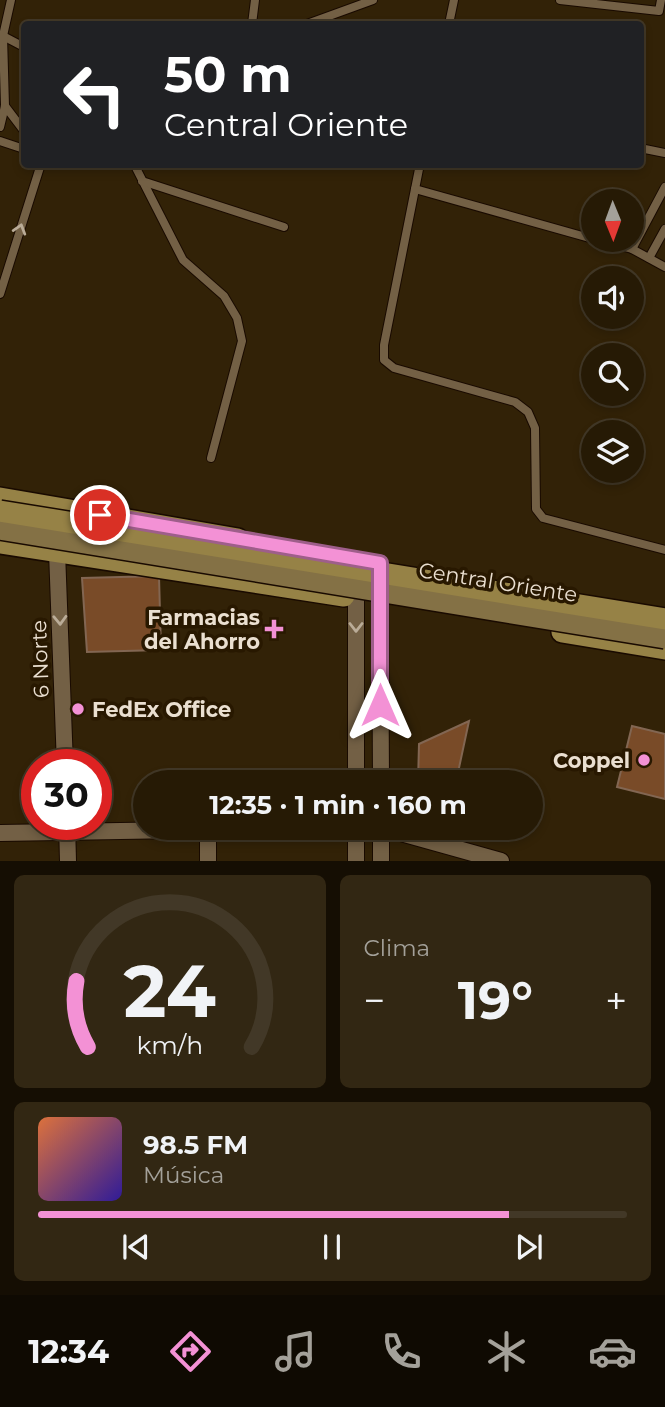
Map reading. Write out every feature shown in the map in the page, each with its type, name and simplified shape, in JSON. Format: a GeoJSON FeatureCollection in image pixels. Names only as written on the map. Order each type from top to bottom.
{"type":"FeatureCollection","features":[{"type":"Feature","properties":{"kind":"main road","name":"Central Oriente"},"geometry":{"type":"LineString","coordinates":[[0,498],[665,611]]}},
{"type":"Feature","properties":{"kind":"main road"},"geometry":{"type":"LineString","coordinates":[[0,512],[665,619]]}},
{"type":"Feature","properties":{"kind":"main road"},"geometry":{"type":"LineString","coordinates":[[0,530],[665,638]]}},
{"type":"Feature","properties":{"kind":"main road","name":"Central Oriente"},"geometry":{"type":"LineString","coordinates":[[0,543],[355,597],[665,649]]}},
{"type":"Feature","properties":{"kind":"street","name":"6 Norte"},"geometry":{"type":"LineString","coordinates":[[57,552],[64,749]]}},
{"type":"Feature","properties":{"kind":"street"},"geometry":{"type":"LineString","coordinates":[[356,558],[356,770]]}},
{"type":"Feature","properties":{"kind":"street"},"geometry":{"type":"LineString","coordinates":[[380,563],[380,770]]}},
{"type":"Feature","properties":{"kind":"street"},"geometry":{"type":"LineString","coordinates":[[112,829],[133,829]]}},
{"type":"Feature","properties":{"kind":"street"},"geometry":{"type":"LineString","coordinates":[[0,833],[21,831]]}},
{"type":"Feature","properties":{"kind":"street"},"geometry":{"type":"LineString","coordinates":[[68,840],[68,861]]}},
{"type":"Feature","properties":{"kind":"street"},"geometry":{"type":"LineString","coordinates":[[208,840],[208,861]]}},
{"type":"Feature","properties":{"kind":"street"},"geometry":{"type":"LineString","coordinates":[[356,840],[356,861]]}},
{"type":"Feature","properties":{"kind":"street"},"geometry":{"type":"LineString","coordinates":[[381,861],[382,840]]}},
{"type":"Feature","properties":{"kind":"street"},"geometry":{"type":"LineString","coordinates":[[425,840],[501,861]]}},
{"type":"Feature","properties":{"kind":"lane"},"geometry":{"type":"LineString","coordinates":[[0,127],[5,106],[3,36],[11,0]]}},
{"type":"Feature","properties":{"kind":"lane"},"geometry":{"type":"LineString","coordinates":[[252,21],[255,0]]}},
{"type":"Feature","properties":{"kind":"lane"},"geometry":{"type":"LineString","coordinates":[[315,21],[373,0]]}},
{"type":"Feature","properties":{"kind":"lane"},"geometry":{"type":"LineString","coordinates":[[450,21],[454,0]]}},
{"type":"Feature","properties":{"kind":"lane"},"geometry":{"type":"LineString","coordinates":[[560,0],[662,11],[661,0]]}},
{"type":"Feature","properties":{"kind":"lane"},"geometry":{"type":"LineString","coordinates":[[3,36],[21,45]]}},
{"type":"Feature","properties":{"kind":"lane"},"geometry":{"type":"LineString","coordinates":[[5,106],[21,127]]}},
{"type":"Feature","properties":{"kind":"lane"},"geometry":{"type":"LineString","coordinates":[[0,141],[21,148]]}},
{"type":"Feature","properties":{"kind":"lane"},"geometry":{"type":"LineString","coordinates":[[644,149],[665,153]]}},
{"type":"Feature","properties":{"kind":"lane"},"geometry":{"type":"LineString","coordinates":[[0,294],[40,168]]}},
{"type":"Feature","properties":{"kind":"lane"},"geometry":{"type":"LineString","coordinates":[[136,168],[183,260],[224,296],[237,318],[242,341],[211,458]]}},
{"type":"Feature","properties":{"kind":"lane"},"geometry":{"type":"LineString","coordinates":[[419,168],[384,345],[384,360],[394,368],[515,402],[528,412],[535,428],[536,509],[542,518],[665,550]]}},
{"type":"Feature","properties":{"kind":"lane"},"geometry":{"type":"LineString","coordinates":[[142,181],[284,227]]}},
{"type":"Feature","properties":{"kind":"lane"},"geometry":{"type":"LineString","coordinates":[[644,226],[665,187]]}},
{"type":"Feature","properties":{"kind":"lane"},"geometry":{"type":"LineString","coordinates":[[415,189],[581,235]]}},
{"type":"Feature","properties":{"kind":"lane"},"geometry":{"type":"LineString","coordinates":[[649,258],[665,229]]}},
{"type":"Feature","properties":{"kind":"lane"},"geometry":{"type":"LineString","coordinates":[[638,252],[665,267]]}},
{"type":"Feature","properties":{"kind":"building"},"geometry":{"type":"Polygon","coordinates":[[[159,576],[161,650],[87,652],[82,578],[159,576]]]}},
{"type":"Feature","properties":{"kind":"building"},"geometry":{"type":"Polygon","coordinates":[[[469,721],[459,770],[418,770],[419,744],[469,721]]]}},
{"type":"Feature","properties":{"kind":"building","name":"Coppel"},"geometry":{"type":"Polygon","coordinates":[[[632,726],[665,734],[665,799],[617,787],[632,726]]]}},
{"type":"Feature","properties":{"kind":"place","name":"Farmacias del Ahorro"},"geometry":{"type":"Point","coordinates":[274,629]}},
{"type":"Feature","properties":{"kind":"place","name":"FedEx Office"},"geometry":{"type":"Point","coordinates":[78,709]}},
{"type":"Feature","properties":{"kind":"place","name":"Coppel"},"geometry":{"type":"Point","coordinates":[644,760]}},
{"type":"Feature","properties":{"kind":"route"},"geometry":{"type":"LineString","coordinates":[[100,515],[380,563],[380,705]]}}]}
